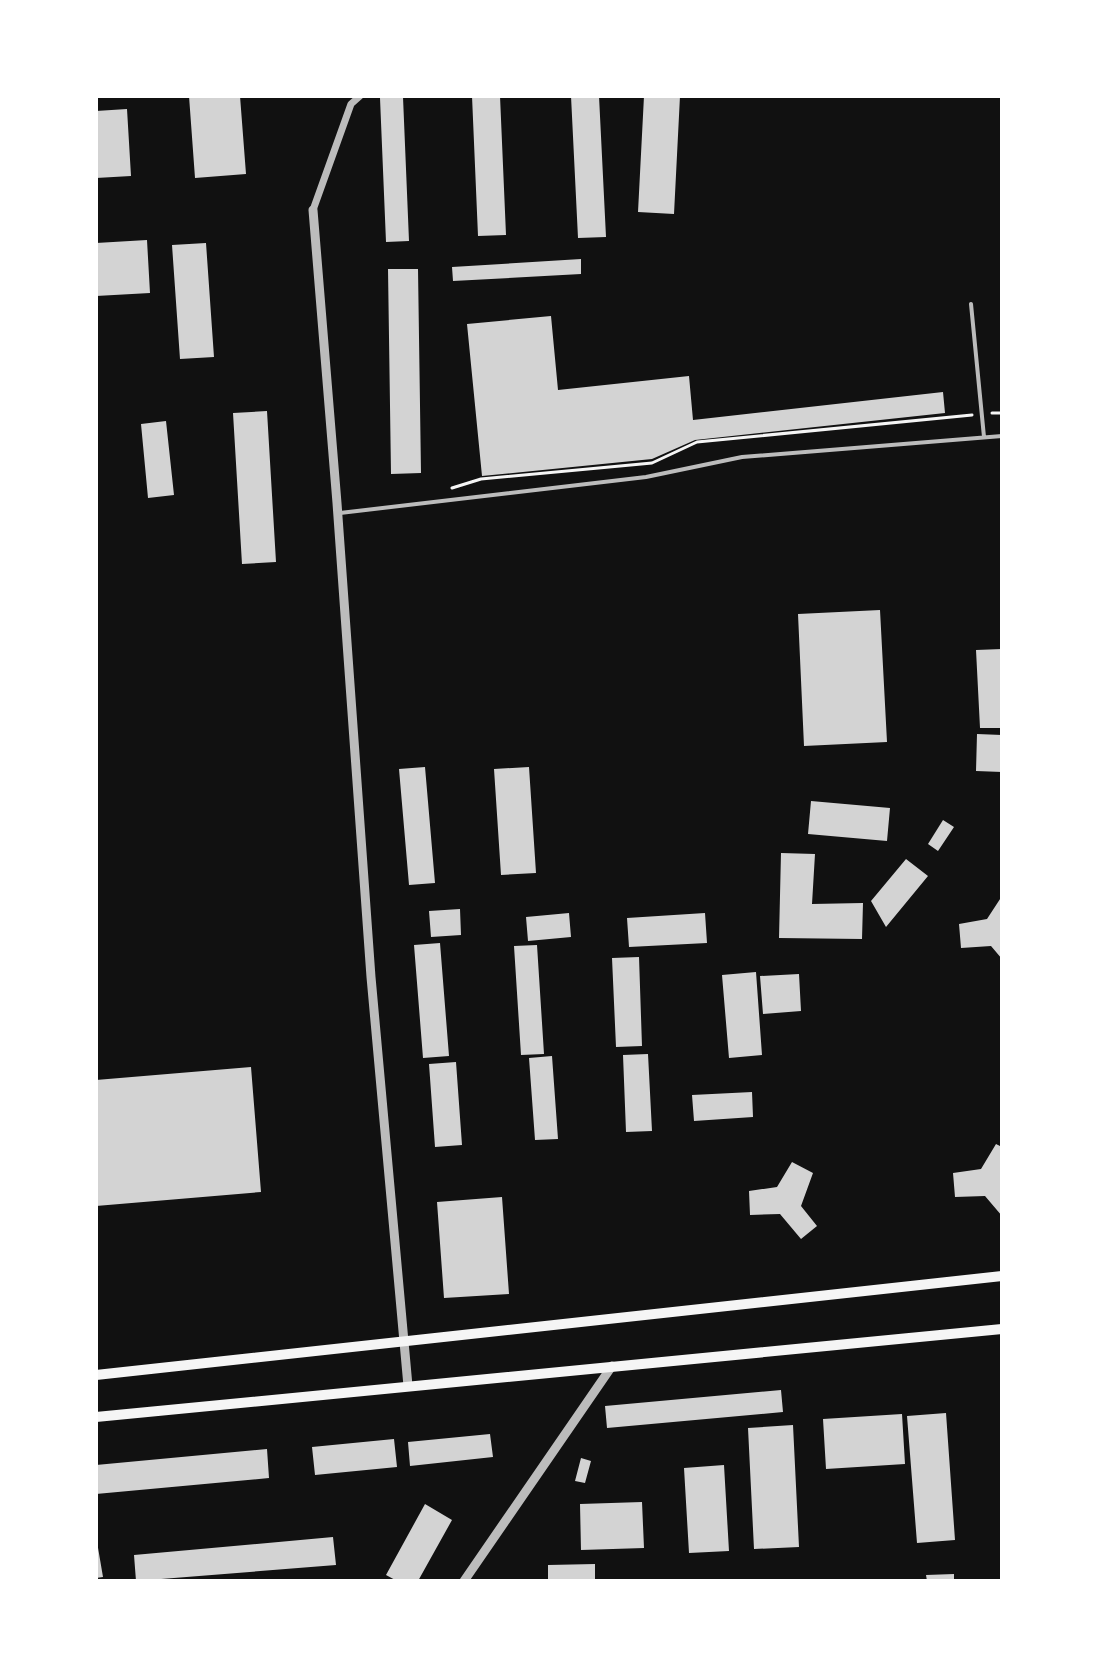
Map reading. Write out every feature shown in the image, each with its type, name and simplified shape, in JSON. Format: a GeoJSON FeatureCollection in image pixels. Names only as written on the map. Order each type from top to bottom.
{"type":"FeatureCollection","features":[{"type":"Feature","properties":{"kind":"main road"},"geometry":{"type":"LineString","coordinates":[[96,1375],[1002,1276]]}},
{"type":"Feature","properties":{"kind":"main road"},"geometry":{"type":"LineString","coordinates":[[96,1417],[1002,1329]]}},
{"type":"Feature","properties":{"kind":"street"},"geometry":{"type":"LineString","coordinates":[[360,96],[351,104],[313,210],[371,977],[408,1386]]}},
{"type":"Feature","properties":{"kind":"street"},"geometry":{"type":"LineString","coordinates":[[464,1581],[612,1366]]}},
{"type":"Feature","properties":{"kind":"lane"},"geometry":{"type":"LineString","coordinates":[[971,304],[984,437]]}},
{"type":"Feature","properties":{"kind":"lane"},"geometry":{"type":"LineString","coordinates":[[338,513],[646,477],[742,457],[1002,436]]}},
{"type":"Feature","properties":{"kind":"path"},"geometry":{"type":"LineString","coordinates":[[447,490],[481,479],[652,463],[697,442],[1002,413]]}},
{"type":"Feature","properties":{"kind":"building"},"geometry":{"type":"Polygon","coordinates":[[[189,96],[240,96],[246,174],[195,178],[189,96]]]}},
{"type":"Feature","properties":{"kind":"building"},"geometry":{"type":"Polygon","coordinates":[[[472,96],[500,96],[506,235],[478,236],[472,96]]]}},
{"type":"Feature","properties":{"kind":"building"},"geometry":{"type":"Polygon","coordinates":[[[571,96],[599,96],[606,237],[578,238],[571,96]]]}},
{"type":"Feature","properties":{"kind":"building"},"geometry":{"type":"Polygon","coordinates":[[[644,96],[680,96],[674,214],[638,212],[644,96]]]}},
{"type":"Feature","properties":{"kind":"building"},"geometry":{"type":"Polygon","coordinates":[[[403,97],[409,241],[386,242],[380,98],[403,97]]]}},
{"type":"Feature","properties":{"kind":"building"},"geometry":{"type":"Polygon","coordinates":[[[127,109],[131,176],[96,178],[96,111],[127,109]]]}},
{"type":"Feature","properties":{"kind":"building"},"geometry":{"type":"Polygon","coordinates":[[[147,240],[150,293],[96,296],[96,243],[147,240]]]}},
{"type":"Feature","properties":{"kind":"building"},"geometry":{"type":"Polygon","coordinates":[[[206,243],[214,357],[180,359],[172,245],[206,243]]]}},
{"type":"Feature","properties":{"kind":"building"},"geometry":{"type":"Polygon","coordinates":[[[581,259],[581,274],[453,281],[452,267],[581,259]]]}},
{"type":"Feature","properties":{"kind":"building"},"geometry":{"type":"Polygon","coordinates":[[[388,269],[418,269],[421,473],[391,474],[388,269]]]}},
{"type":"Feature","properties":{"kind":"building"},"geometry":{"type":"Polygon","coordinates":[[[551,316],[558,390],[689,376],[693,420],[943,392],[945,413],[695,440],[652,459],[482,476],[467,324],[551,316]]]}},
{"type":"Feature","properties":{"kind":"building"},"geometry":{"type":"Polygon","coordinates":[[[267,411],[276,562],[242,564],[233,413],[267,411]]]}},
{"type":"Feature","properties":{"kind":"building"},"geometry":{"type":"Polygon","coordinates":[[[166,421],[174,495],[148,498],[141,424],[166,421]]]}},
{"type":"Feature","properties":{"kind":"building"},"geometry":{"type":"Polygon","coordinates":[[[880,610],[887,742],[804,746],[798,614],[880,610]]]}},
{"type":"Feature","properties":{"kind":"building"},"geometry":{"type":"Polygon","coordinates":[[[1002,649],[1002,728],[980,728],[976,650],[1002,649]]]}},
{"type":"Feature","properties":{"kind":"building"},"geometry":{"type":"Polygon","coordinates":[[[977,734],[1002,735],[1002,772],[976,771],[977,734]]]}},
{"type":"Feature","properties":{"kind":"building"},"geometry":{"type":"Polygon","coordinates":[[[425,767],[435,883],[409,885],[399,769],[425,767]]]}},
{"type":"Feature","properties":{"kind":"building"},"geometry":{"type":"Polygon","coordinates":[[[529,767],[536,873],[501,875],[494,769],[529,767]]]}},
{"type":"Feature","properties":{"kind":"building"},"geometry":{"type":"Polygon","coordinates":[[[811,801],[890,808],[887,841],[808,834],[811,801]]]}},
{"type":"Feature","properties":{"kind":"building"},"geometry":{"type":"Polygon","coordinates":[[[943,820],[954,827],[938,851],[928,844],[943,820]]]}},
{"type":"Feature","properties":{"kind":"building"},"geometry":{"type":"Polygon","coordinates":[[[781,853],[815,854],[812,904],[863,903],[862,939],[779,938],[781,853]]]}},
{"type":"Feature","properties":{"kind":"building"},"geometry":{"type":"Polygon","coordinates":[[[906,859],[928,876],[886,927],[871,901],[906,859]]]}},
{"type":"Feature","properties":{"kind":"building"},"geometry":{"type":"Polygon","coordinates":[[[1002,896],[1002,959],[991,946],[961,948],[959,924],[987,919],[1002,896]]]}},
{"type":"Feature","properties":{"kind":"building"},"geometry":{"type":"Polygon","coordinates":[[[460,909],[461,935],[431,937],[429,911],[460,909]]]}},
{"type":"Feature","properties":{"kind":"building"},"geometry":{"type":"Polygon","coordinates":[[[569,913],[571,937],[528,941],[526,917],[569,913]]]}},
{"type":"Feature","properties":{"kind":"building"},"geometry":{"type":"Polygon","coordinates":[[[705,913],[707,943],[629,947],[627,918],[705,913]]]}},
{"type":"Feature","properties":{"kind":"building"},"geometry":{"type":"Polygon","coordinates":[[[440,943],[449,1056],[423,1058],[414,945],[440,943]]]}},
{"type":"Feature","properties":{"kind":"building"},"geometry":{"type":"Polygon","coordinates":[[[537,945],[544,1054],[521,1055],[514,946],[537,945]]]}},
{"type":"Feature","properties":{"kind":"building"},"geometry":{"type":"Polygon","coordinates":[[[639,957],[642,1046],[616,1047],[612,958],[639,957]]]}},
{"type":"Feature","properties":{"kind":"building"},"geometry":{"type":"Polygon","coordinates":[[[756,972],[762,1055],[729,1058],[722,975],[756,972]]]}},
{"type":"Feature","properties":{"kind":"building"},"geometry":{"type":"Polygon","coordinates":[[[799,974],[801,1011],[763,1014],[760,976],[799,974]]]}},
{"type":"Feature","properties":{"kind":"building"},"geometry":{"type":"Polygon","coordinates":[[[648,1054],[652,1131],[626,1132],[623,1055],[648,1054]]]}},
{"type":"Feature","properties":{"kind":"building"},"geometry":{"type":"Polygon","coordinates":[[[552,1056],[558,1139],[535,1140],[529,1058],[552,1056]]]}},
{"type":"Feature","properties":{"kind":"building"},"geometry":{"type":"Polygon","coordinates":[[[456,1062],[462,1145],[435,1147],[429,1064],[456,1062]]]}},
{"type":"Feature","properties":{"kind":"building"},"geometry":{"type":"Polygon","coordinates":[[[251,1067],[261,1192],[96,1206],[96,1080],[251,1067]]]}},
{"type":"Feature","properties":{"kind":"building"},"geometry":{"type":"Polygon","coordinates":[[[752,1092],[753,1117],[694,1121],[692,1095],[752,1092]]]}},
{"type":"Feature","properties":{"kind":"building"},"geometry":{"type":"Polygon","coordinates":[[[996,1144],[1002,1147],[1002,1216],[985,1196],[955,1197],[953,1173],[981,1169],[996,1144]]]}},
{"type":"Feature","properties":{"kind":"building"},"geometry":{"type":"Polygon","coordinates":[[[792,1162],[813,1173],[801,1206],[817,1226],[801,1239],[780,1214],[750,1215],[749,1191],[777,1187],[792,1162]]]}},
{"type":"Feature","properties":{"kind":"building"},"geometry":{"type":"Polygon","coordinates":[[[502,1197],[509,1294],[444,1298],[437,1202],[502,1197]]]}},
{"type":"Feature","properties":{"kind":"building"},"geometry":{"type":"Polygon","coordinates":[[[781,1390],[783,1412],[607,1428],[605,1406],[781,1390]]]}},
{"type":"Feature","properties":{"kind":"building"},"geometry":{"type":"Polygon","coordinates":[[[946,1413],[955,1540],[917,1543],[907,1416],[946,1413]]]}},
{"type":"Feature","properties":{"kind":"building"},"geometry":{"type":"Polygon","coordinates":[[[902,1414],[905,1464],[826,1469],[823,1419],[902,1414]]]}},
{"type":"Feature","properties":{"kind":"building"},"geometry":{"type":"Polygon","coordinates":[[[793,1425],[799,1547],[754,1549],[748,1428],[793,1425]]]}},
{"type":"Feature","properties":{"kind":"building"},"geometry":{"type":"Polygon","coordinates":[[[490,1434],[493,1457],[410,1466],[408,1442],[490,1434]]]}},
{"type":"Feature","properties":{"kind":"building"},"geometry":{"type":"Polygon","coordinates":[[[394,1439],[397,1467],[315,1475],[312,1447],[394,1439]]]}},
{"type":"Feature","properties":{"kind":"building"},"geometry":{"type":"Polygon","coordinates":[[[267,1449],[269,1478],[96,1494],[96,1465],[267,1449]]]}},
{"type":"Feature","properties":{"kind":"building"},"geometry":{"type":"Polygon","coordinates":[[[581,1458],[591,1461],[585,1483],[575,1481],[581,1458]]]}},
{"type":"Feature","properties":{"kind":"building"},"geometry":{"type":"Polygon","coordinates":[[[724,1465],[729,1551],[689,1553],[684,1468],[724,1465]]]}},
{"type":"Feature","properties":{"kind":"building"},"geometry":{"type":"Polygon","coordinates":[[[642,1502],[644,1548],[581,1550],[580,1504],[642,1502]]]}},
{"type":"Feature","properties":{"kind":"building"},"geometry":{"type":"Polygon","coordinates":[[[425,1504],[452,1520],[418,1581],[397,1581],[386,1575],[425,1504]]]}},
{"type":"Feature","properties":{"kind":"building"},"geometry":{"type":"Polygon","coordinates":[[[96,1536],[103,1577],[96,1578],[96,1536]]]}},
{"type":"Feature","properties":{"kind":"building"},"geometry":{"type":"Polygon","coordinates":[[[333,1537],[336,1565],[136,1581],[134,1555],[333,1537]]]}},
{"type":"Feature","properties":{"kind":"building"},"geometry":{"type":"Polygon","coordinates":[[[595,1564],[595,1581],[548,1581],[548,1565],[595,1564]]]}},
{"type":"Feature","properties":{"kind":"building"},"geometry":{"type":"Polygon","coordinates":[[[954,1574],[954,1581],[927,1581],[926,1575],[954,1574]]]}}]}
